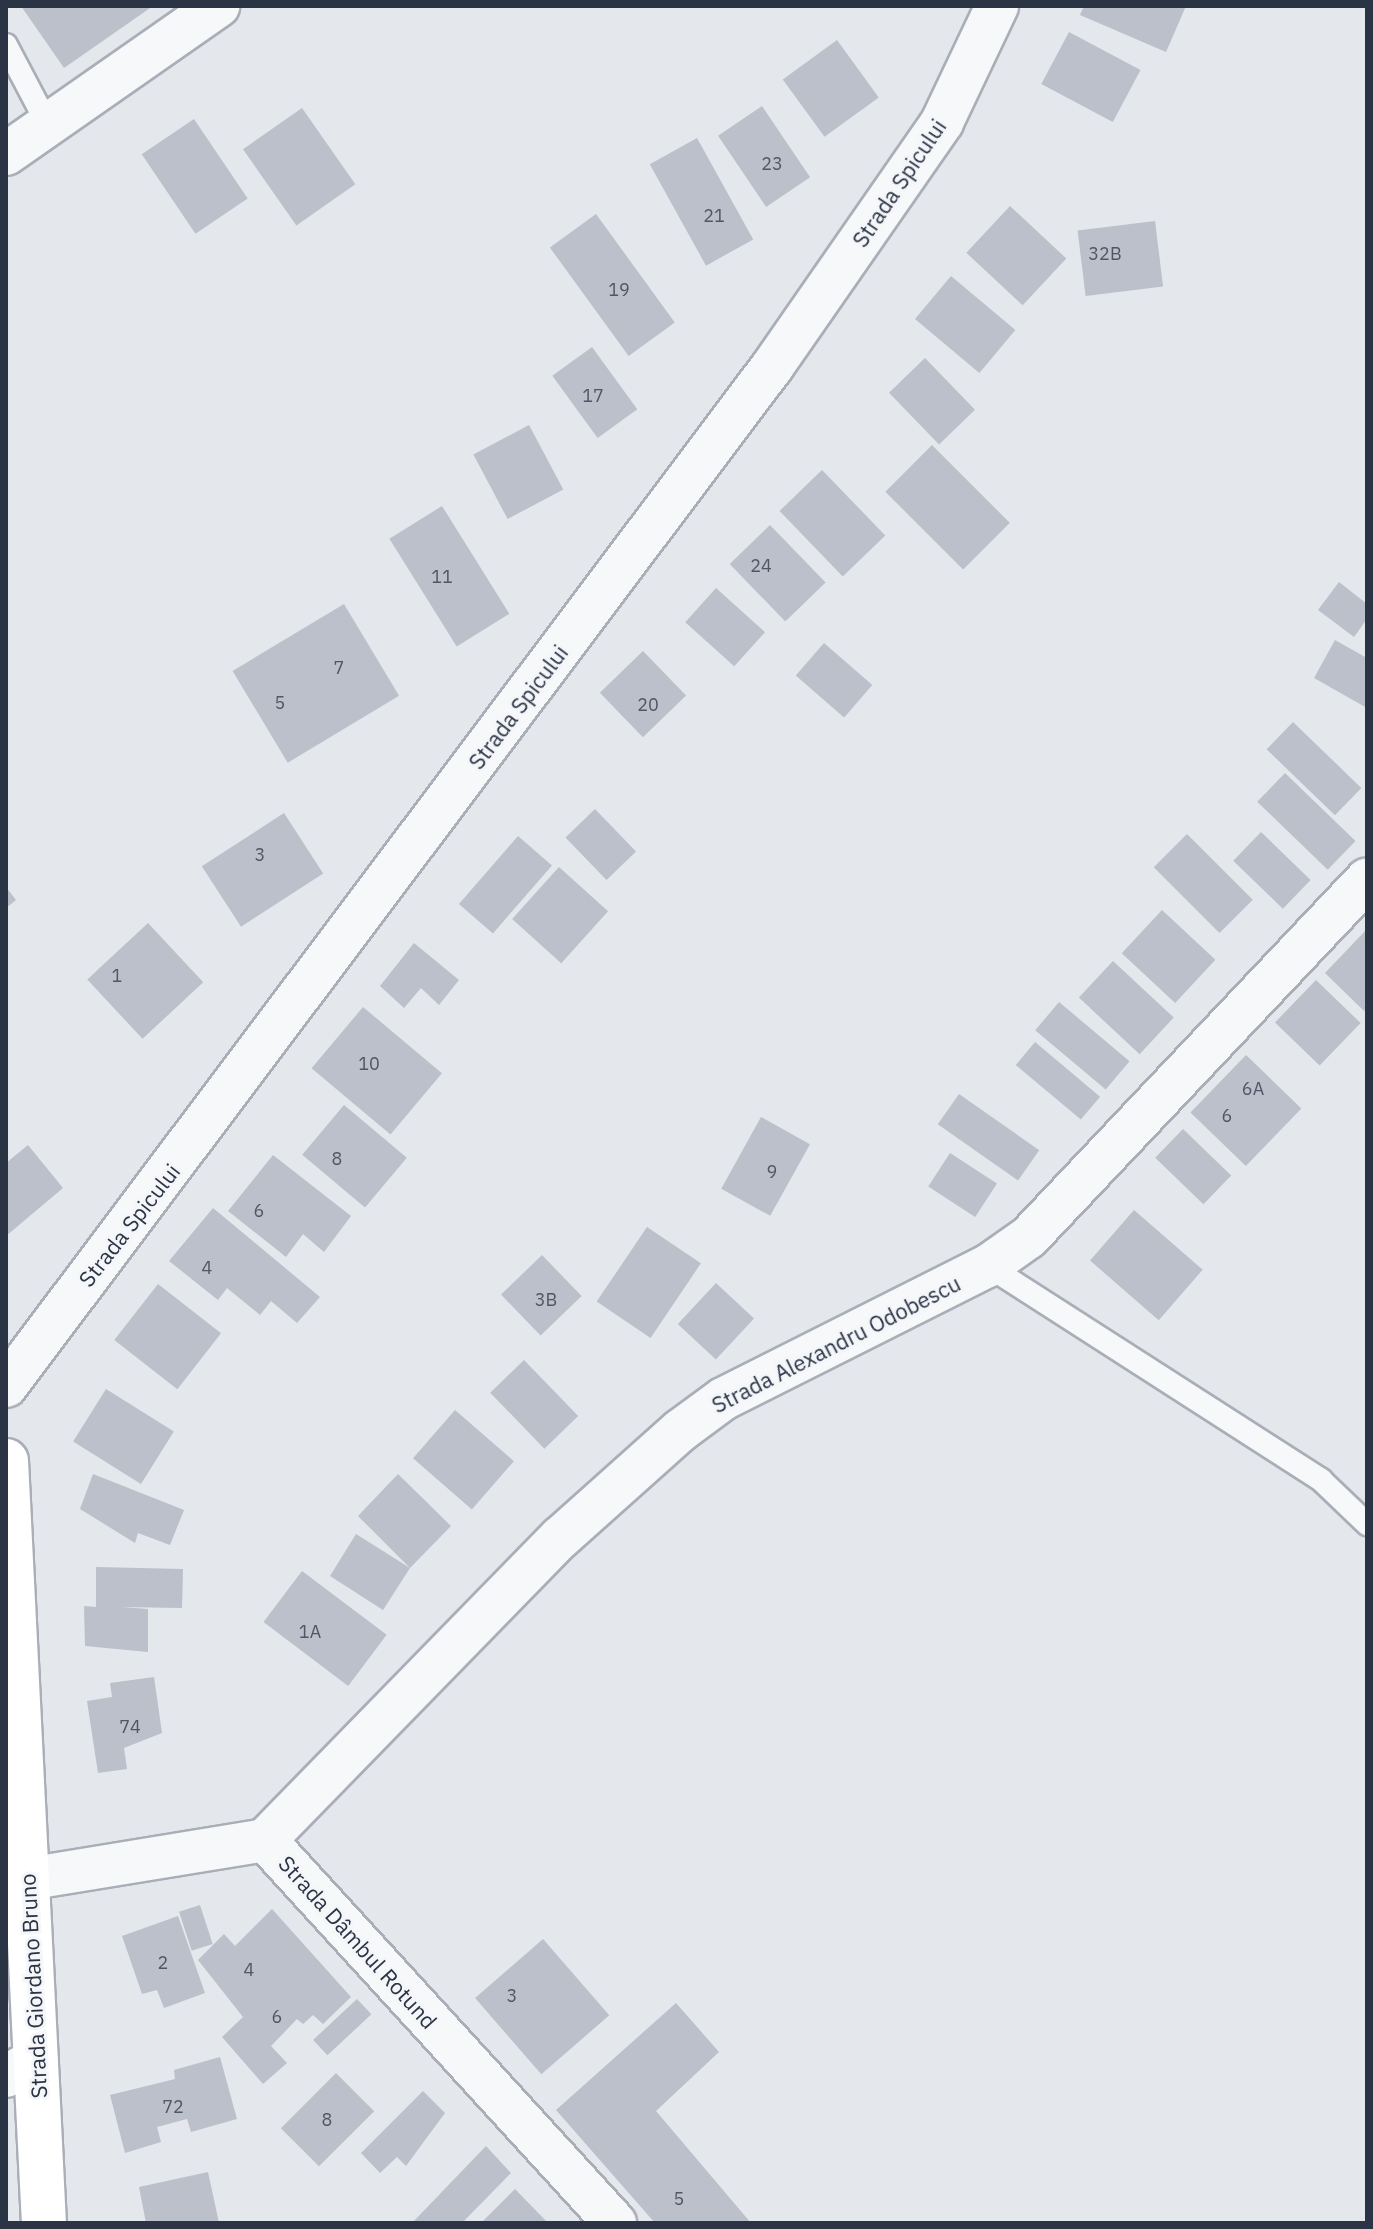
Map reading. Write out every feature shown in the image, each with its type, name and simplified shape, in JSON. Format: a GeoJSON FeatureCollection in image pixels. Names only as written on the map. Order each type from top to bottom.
{"type":"FeatureCollection","features":[{"type":"Feature","properties":{"kind":"street"},"geometry":{"type":"LineString","coordinates":[[6,154],[218,6]]}},
{"type":"Feature","properties":{"kind":"street","name":"Strada Spicului"},"geometry":{"type":"LineString","coordinates":[[6,1386],[772,367],[942,122],[997,6]]}},
{"type":"Feature","properties":{"kind":"street","name":"Strada Alexandru Odobescu"},"geometry":{"type":"LineString","coordinates":[[265,1840],[560,1538],[681,1430],[723,1399],[988,1266],[1029,1237],[1367,879]]}},
{"type":"Feature","properties":{"kind":"street","name":"Strada Giordano Bruno"},"geometry":{"type":"LineString","coordinates":[[6,1461],[27,1879],[22,2067],[44,2223]]}},
{"type":"Feature","properties":{"kind":"street","name":"Strada Dâmbul Rotund"},"geometry":{"type":"LineString","coordinates":[[27,1879],[265,1840],[615,2223]]}},
{"type":"Feature","properties":{"kind":"lane"},"geometry":{"type":"LineString","coordinates":[[6,45],[47,123]]}},
{"type":"Feature","properties":{"kind":"lane"},"geometry":{"type":"LineString","coordinates":[[988,1266],[1321,1480],[1367,1524]]}},
{"type":"Feature","properties":{"kind":"building"},"geometry":{"type":"Polygon","coordinates":[[[21,6],[153,6],[64,68],[21,6]]]}},
{"type":"Feature","properties":{"kind":"building"},"geometry":{"type":"Polygon","coordinates":[[[1084,6],[1186,6],[1166,52],[1080,15],[1084,6]]]}},
{"type":"Feature","properties":{"kind":"building"},"geometry":{"type":"Polygon","coordinates":[[[1069,32],[1141,70],[1113,122],[1041,84],[1069,32]]]}},
{"type":"Feature","properties":{"kind":"building"},"geometry":{"type":"Polygon","coordinates":[[[837,40],[879,97],[825,137],[783,79],[837,40]]]}},
{"type":"Feature","properties":{"kind":"building"},"geometry":{"type":"Polygon","coordinates":[[[762,106],[810,177],[766,207],[718,136],[762,106]]]}},
{"type":"Feature","properties":{"kind":"building"},"geometry":{"type":"Polygon","coordinates":[[[302,108],[355,184],[296,225],[243,149],[302,108]]]}},
{"type":"Feature","properties":{"kind":"building"},"geometry":{"type":"Polygon","coordinates":[[[194,119],[248,199],[195,234],[142,154],[194,119]]]}},
{"type":"Feature","properties":{"kind":"building"},"geometry":{"type":"Polygon","coordinates":[[[697,138],[753,239],[706,266],[650,164],[697,138]]]}},
{"type":"Feature","properties":{"kind":"building"},"geometry":{"type":"Polygon","coordinates":[[[1010,206],[1066,259],[1023,305],[966,253],[1010,206]]]}},
{"type":"Feature","properties":{"kind":"building"},"geometry":{"type":"Polygon","coordinates":[[[596,214],[675,322],[629,356],[550,248],[596,214]]]}},
{"type":"Feature","properties":{"kind":"building"},"geometry":{"type":"Polygon","coordinates":[[[1155,221],[1163,287],[1086,296],[1078,231],[1155,221]]]}},
{"type":"Feature","properties":{"kind":"building"},"geometry":{"type":"Polygon","coordinates":[[[951,276],[1015,330],[979,373],[915,319],[951,276]]]}},
{"type":"Feature","properties":{"kind":"building"},"geometry":{"type":"Polygon","coordinates":[[[592,347],[637,409],[598,438],[552,376],[592,347]]]}},
{"type":"Feature","properties":{"kind":"building"},"geometry":{"type":"Polygon","coordinates":[[[925,358],[975,410],[939,445],[889,393],[925,358]]]}},
{"type":"Feature","properties":{"kind":"building"},"geometry":{"type":"Polygon","coordinates":[[[529,425],[563,489],[508,519],[473,455],[529,425]]]}},
{"type":"Feature","properties":{"kind":"building"},"geometry":{"type":"Polygon","coordinates":[[[932,445],[1010,523],[963,569],[885,492],[932,445]]]}},
{"type":"Feature","properties":{"kind":"building"},"geometry":{"type":"Polygon","coordinates":[[[822,470],[885,535],[843,576],[780,511],[822,470]]]}},
{"type":"Feature","properties":{"kind":"building"},"geometry":{"type":"Polygon","coordinates":[[[442,506],[509,614],[457,647],[389,539],[442,506]]]}},
{"type":"Feature","properties":{"kind":"building"},"geometry":{"type":"Polygon","coordinates":[[[770,525],[826,583],[785,621],[730,564],[770,525]]]}},
{"type":"Feature","properties":{"kind":"building"},"geometry":{"type":"Polygon","coordinates":[[[1339,582],[1367,604],[1367,619],[1354,637],[1318,610],[1339,582]]]}},
{"type":"Feature","properties":{"kind":"building"},"geometry":{"type":"Polygon","coordinates":[[[716,588],[765,632],[734,666],[685,622],[716,588]]]}},
{"type":"Feature","properties":{"kind":"building"},"geometry":{"type":"Polygon","coordinates":[[[344,604],[399,696],[288,763],[233,671],[344,604]]]}},
{"type":"Feature","properties":{"kind":"building"},"geometry":{"type":"Polygon","coordinates":[[[1335,640],[1367,658],[1367,708],[1314,678],[1335,640]]]}},
{"type":"Feature","properties":{"kind":"building"},"geometry":{"type":"Polygon","coordinates":[[[824,643],[872,685],[844,717],[796,675],[824,643]]]}},
{"type":"Feature","properties":{"kind":"building"},"geometry":{"type":"Polygon","coordinates":[[[643,651],[686,696],[643,737],[600,693],[643,651]]]}},
{"type":"Feature","properties":{"kind":"building"},"geometry":{"type":"Polygon","coordinates":[[[1293,722],[1361,788],[1335,815],[1267,749],[1293,722]]]}},
{"type":"Feature","properties":{"kind":"building"},"geometry":{"type":"Polygon","coordinates":[[[1285,773],[1355,841],[1328,870],[1257,802],[1285,773]]]}},
{"type":"Feature","properties":{"kind":"building"},"geometry":{"type":"Polygon","coordinates":[[[595,809],[636,851],[606,880],[566,837],[595,809]]]}},
{"type":"Feature","properties":{"kind":"building"},"geometry":{"type":"Polygon","coordinates":[[[284,813],[323,873],[241,927],[202,866],[284,813]]]}},
{"type":"Feature","properties":{"kind":"building"},"geometry":{"type":"Polygon","coordinates":[[[1261,832],[1311,880],[1283,909],[1233,861],[1261,832]]]}},
{"type":"Feature","properties":{"kind":"building"},"geometry":{"type":"Polygon","coordinates":[[[1187,834],[1253,900],[1220,933],[1154,867],[1187,834]]]}},
{"type":"Feature","properties":{"kind":"building"},"geometry":{"type":"Polygon","coordinates":[[[518,836],[552,866],[493,933],[459,904],[518,836]]]}},
{"type":"Feature","properties":{"kind":"building"},"geometry":{"type":"Polygon","coordinates":[[[559,867],[608,911],[561,963],[512,919],[559,867]]]}},
{"type":"Feature","properties":{"kind":"building"},"geometry":{"type":"Polygon","coordinates":[[[6,887],[16,900],[6,908],[6,887]]]}},
{"type":"Feature","properties":{"kind":"building"},"geometry":{"type":"Polygon","coordinates":[[[1162,910],[1215,960],[1175,1003],[1122,953],[1162,910]]]}},
{"type":"Feature","properties":{"kind":"building"},"geometry":{"type":"Polygon","coordinates":[[[148,923],[203,982],[143,1039],[87,980],[148,923]]]}},
{"type":"Feature","properties":{"kind":"building"},"geometry":{"type":"Polygon","coordinates":[[[1367,929],[1367,1008],[1364,1011],[1325,973],[1367,929]]]}},
{"type":"Feature","properties":{"kind":"building"},"geometry":{"type":"Polygon","coordinates":[[[414,943],[459,980],[439,1005],[421,988],[404,1008],[380,986],[414,943]]]}},
{"type":"Feature","properties":{"kind":"building"},"geometry":{"type":"Polygon","coordinates":[[[1113,961],[1174,1018],[1140,1054],[1079,998],[1113,961]]]}},
{"type":"Feature","properties":{"kind":"building"},"geometry":{"type":"Polygon","coordinates":[[[1316,980],[1361,1023],[1320,1066],[1275,1022],[1316,980]]]}},
{"type":"Feature","properties":{"kind":"building"},"geometry":{"type":"Polygon","coordinates":[[[1059,1002],[1129,1061],[1106,1089],[1035,1030],[1059,1002]]]}},
{"type":"Feature","properties":{"kind":"building"},"geometry":{"type":"Polygon","coordinates":[[[363,1007],[442,1073],[390,1134],[312,1068],[363,1007]]]}},
{"type":"Feature","properties":{"kind":"building"},"geometry":{"type":"Polygon","coordinates":[[[1035,1042],[1100,1097],[1081,1120],[1016,1065],[1035,1042]]]}},
{"type":"Feature","properties":{"kind":"building"},"geometry":{"type":"Polygon","coordinates":[[[1246,1055],[1301,1108],[1246,1166],[1190,1113],[1246,1055]]]}},
{"type":"Feature","properties":{"kind":"building"},"geometry":{"type":"Polygon","coordinates":[[[959,1094],[1039,1150],[1018,1181],[938,1124],[959,1094]]]}},
{"type":"Feature","properties":{"kind":"building"},"geometry":{"type":"Polygon","coordinates":[[[344,1105],[407,1158],[365,1208],[302,1155],[344,1105]]]}},
{"type":"Feature","properties":{"kind":"building"},"geometry":{"type":"Polygon","coordinates":[[[761,1117],[810,1144],[770,1216],[721,1189],[761,1117]]]}},
{"type":"Feature","properties":{"kind":"building"},"geometry":{"type":"Polygon","coordinates":[[[1183,1129],[1231,1176],[1203,1204],[1155,1158],[1183,1129]]]}},
{"type":"Feature","properties":{"kind":"building"},"geometry":{"type":"Polygon","coordinates":[[[28,1145],[63,1188],[6,1236],[6,1163],[28,1145]]]}},
{"type":"Feature","properties":{"kind":"building"},"geometry":{"type":"Polygon","coordinates":[[[950,1153],[997,1183],[975,1217],[928,1187],[950,1153]]]}},
{"type":"Feature","properties":{"kind":"building"},"geometry":{"type":"Polygon","coordinates":[[[273,1155],[351,1216],[324,1252],[303,1234],[286,1257],[228,1211],[273,1155]]]}},
{"type":"Feature","properties":{"kind":"building"},"geometry":{"type":"Polygon","coordinates":[[[213,1208],[320,1297],[297,1323],[271,1301],[260,1315],[227,1288],[218,1300],[169,1261],[213,1208]]]}},
{"type":"Feature","properties":{"kind":"building"},"geometry":{"type":"Polygon","coordinates":[[[1134,1210],[1203,1270],[1159,1320],[1090,1261],[1134,1210]]]}},
{"type":"Feature","properties":{"kind":"building"},"geometry":{"type":"Polygon","coordinates":[[[647,1227],[701,1263],[651,1338],[597,1302],[647,1227]]]}},
{"type":"Feature","properties":{"kind":"building"},"geometry":{"type":"Polygon","coordinates":[[[542,1255],[582,1296],[541,1336],[501,1295],[542,1255]]]}},
{"type":"Feature","properties":{"kind":"building"},"geometry":{"type":"Polygon","coordinates":[[[716,1283],[754,1318],[716,1359],[678,1324],[716,1283]]]}},
{"type":"Feature","properties":{"kind":"building"},"geometry":{"type":"Polygon","coordinates":[[[158,1284],[221,1333],[177,1389],[114,1340],[158,1284]]]}},
{"type":"Feature","properties":{"kind":"building"},"geometry":{"type":"Polygon","coordinates":[[[524,1360],[578,1416],[544,1449],[490,1393],[524,1360]]]}},
{"type":"Feature","properties":{"kind":"building"},"geometry":{"type":"Polygon","coordinates":[[[106,1389],[174,1431],[141,1484],[73,1442],[106,1389]]]}},
{"type":"Feature","properties":{"kind":"building"},"geometry":{"type":"Polygon","coordinates":[[[455,1410],[514,1461],[472,1509],[413,1458],[455,1410]]]}},
{"type":"Feature","properties":{"kind":"building"},"geometry":{"type":"Polygon","coordinates":[[[93,1474],[184,1510],[170,1545],[138,1533],[135,1543],[80,1509],[93,1474]]]}},
{"type":"Feature","properties":{"kind":"building"},"geometry":{"type":"Polygon","coordinates":[[[398,1474],[451,1526],[410,1568],[358,1516],[398,1474]]]}},
{"type":"Feature","properties":{"kind":"building"},"geometry":{"type":"Polygon","coordinates":[[[356,1534],[410,1568],[383,1610],[330,1576],[356,1534]]]}},
{"type":"Feature","properties":{"kind":"building"},"geometry":{"type":"Polygon","coordinates":[[[96,1567],[183,1569],[182,1608],[121,1607],[148,1609],[148,1652],[85,1646],[84,1606],[96,1607],[96,1567]]]}},
{"type":"Feature","properties":{"kind":"building"},"geometry":{"type":"Polygon","coordinates":[[[302,1571],[387,1635],[348,1686],[263,1622],[302,1571]]]}},
{"type":"Feature","properties":{"kind":"building"},"geometry":{"type":"Polygon","coordinates":[[[154,1677],[162,1733],[124,1748],[127,1769],[98,1773],[87,1701],[112,1697],[110,1683],[154,1677]]]}},
{"type":"Feature","properties":{"kind":"building"},"geometry":{"type":"Polygon","coordinates":[[[200,1905],[213,1944],[192,1951],[179,1912],[200,1905]]]}},
{"type":"Feature","properties":{"kind":"building"},"geometry":{"type":"Polygon","coordinates":[[[272,1909],[351,1997],[323,2024],[313,2015],[303,2024],[297,2019],[271,2046],[287,2063],[263,2084],[222,2037],[243,2017],[198,1960],[224,1934],[235,1946],[272,1909]]]}},
{"type":"Feature","properties":{"kind":"building"},"geometry":{"type":"Polygon","coordinates":[[[178,1916],[205,1993],[164,2008],[157,1990],[142,1994],[122,1936],[178,1916]]]}},
{"type":"Feature","properties":{"kind":"building"},"geometry":{"type":"Polygon","coordinates":[[[543,1939],[609,2015],[541,2074],[475,1998],[543,1939]]]}},
{"type":"Feature","properties":{"kind":"building"},"geometry":{"type":"Polygon","coordinates":[[[357,1999],[371,2014],[327,2055],[313,2040],[357,1999]]]}},
{"type":"Feature","properties":{"kind":"building"},"geometry":{"type":"Polygon","coordinates":[[[676,2003],[719,2052],[656,2111],[751,2223],[655,2223],[556,2110],[676,2003]]]}},
{"type":"Feature","properties":{"kind":"building"},"geometry":{"type":"Polygon","coordinates":[[[220,2057],[237,2119],[191,2132],[187,2119],[157,2127],[161,2142],[125,2153],[110,2095],[175,2079],[174,2070],[220,2057]]]}},
{"type":"Feature","properties":{"kind":"building"},"geometry":{"type":"Polygon","coordinates":[[[336,2073],[374,2111],[319,2166],[281,2128],[336,2073]]]}},
{"type":"Feature","properties":{"kind":"building"},"geometry":{"type":"Polygon","coordinates":[[[423,2091],[445,2113],[406,2166],[397,2157],[380,2173],[361,2153],[423,2091]]]}},
{"type":"Feature","properties":{"kind":"building"},"geometry":{"type":"Polygon","coordinates":[[[486,2146],[511,2173],[462,2223],[412,2223],[486,2146]]]}},
{"type":"Feature","properties":{"kind":"building"},"geometry":{"type":"Polygon","coordinates":[[[208,2172],[219,2223],[146,2223],[139,2187],[208,2172]]]}},
{"type":"Feature","properties":{"kind":"building"},"geometry":{"type":"Polygon","coordinates":[[[515,2189],[548,2223],[481,2223],[515,2189]]]}}]}
